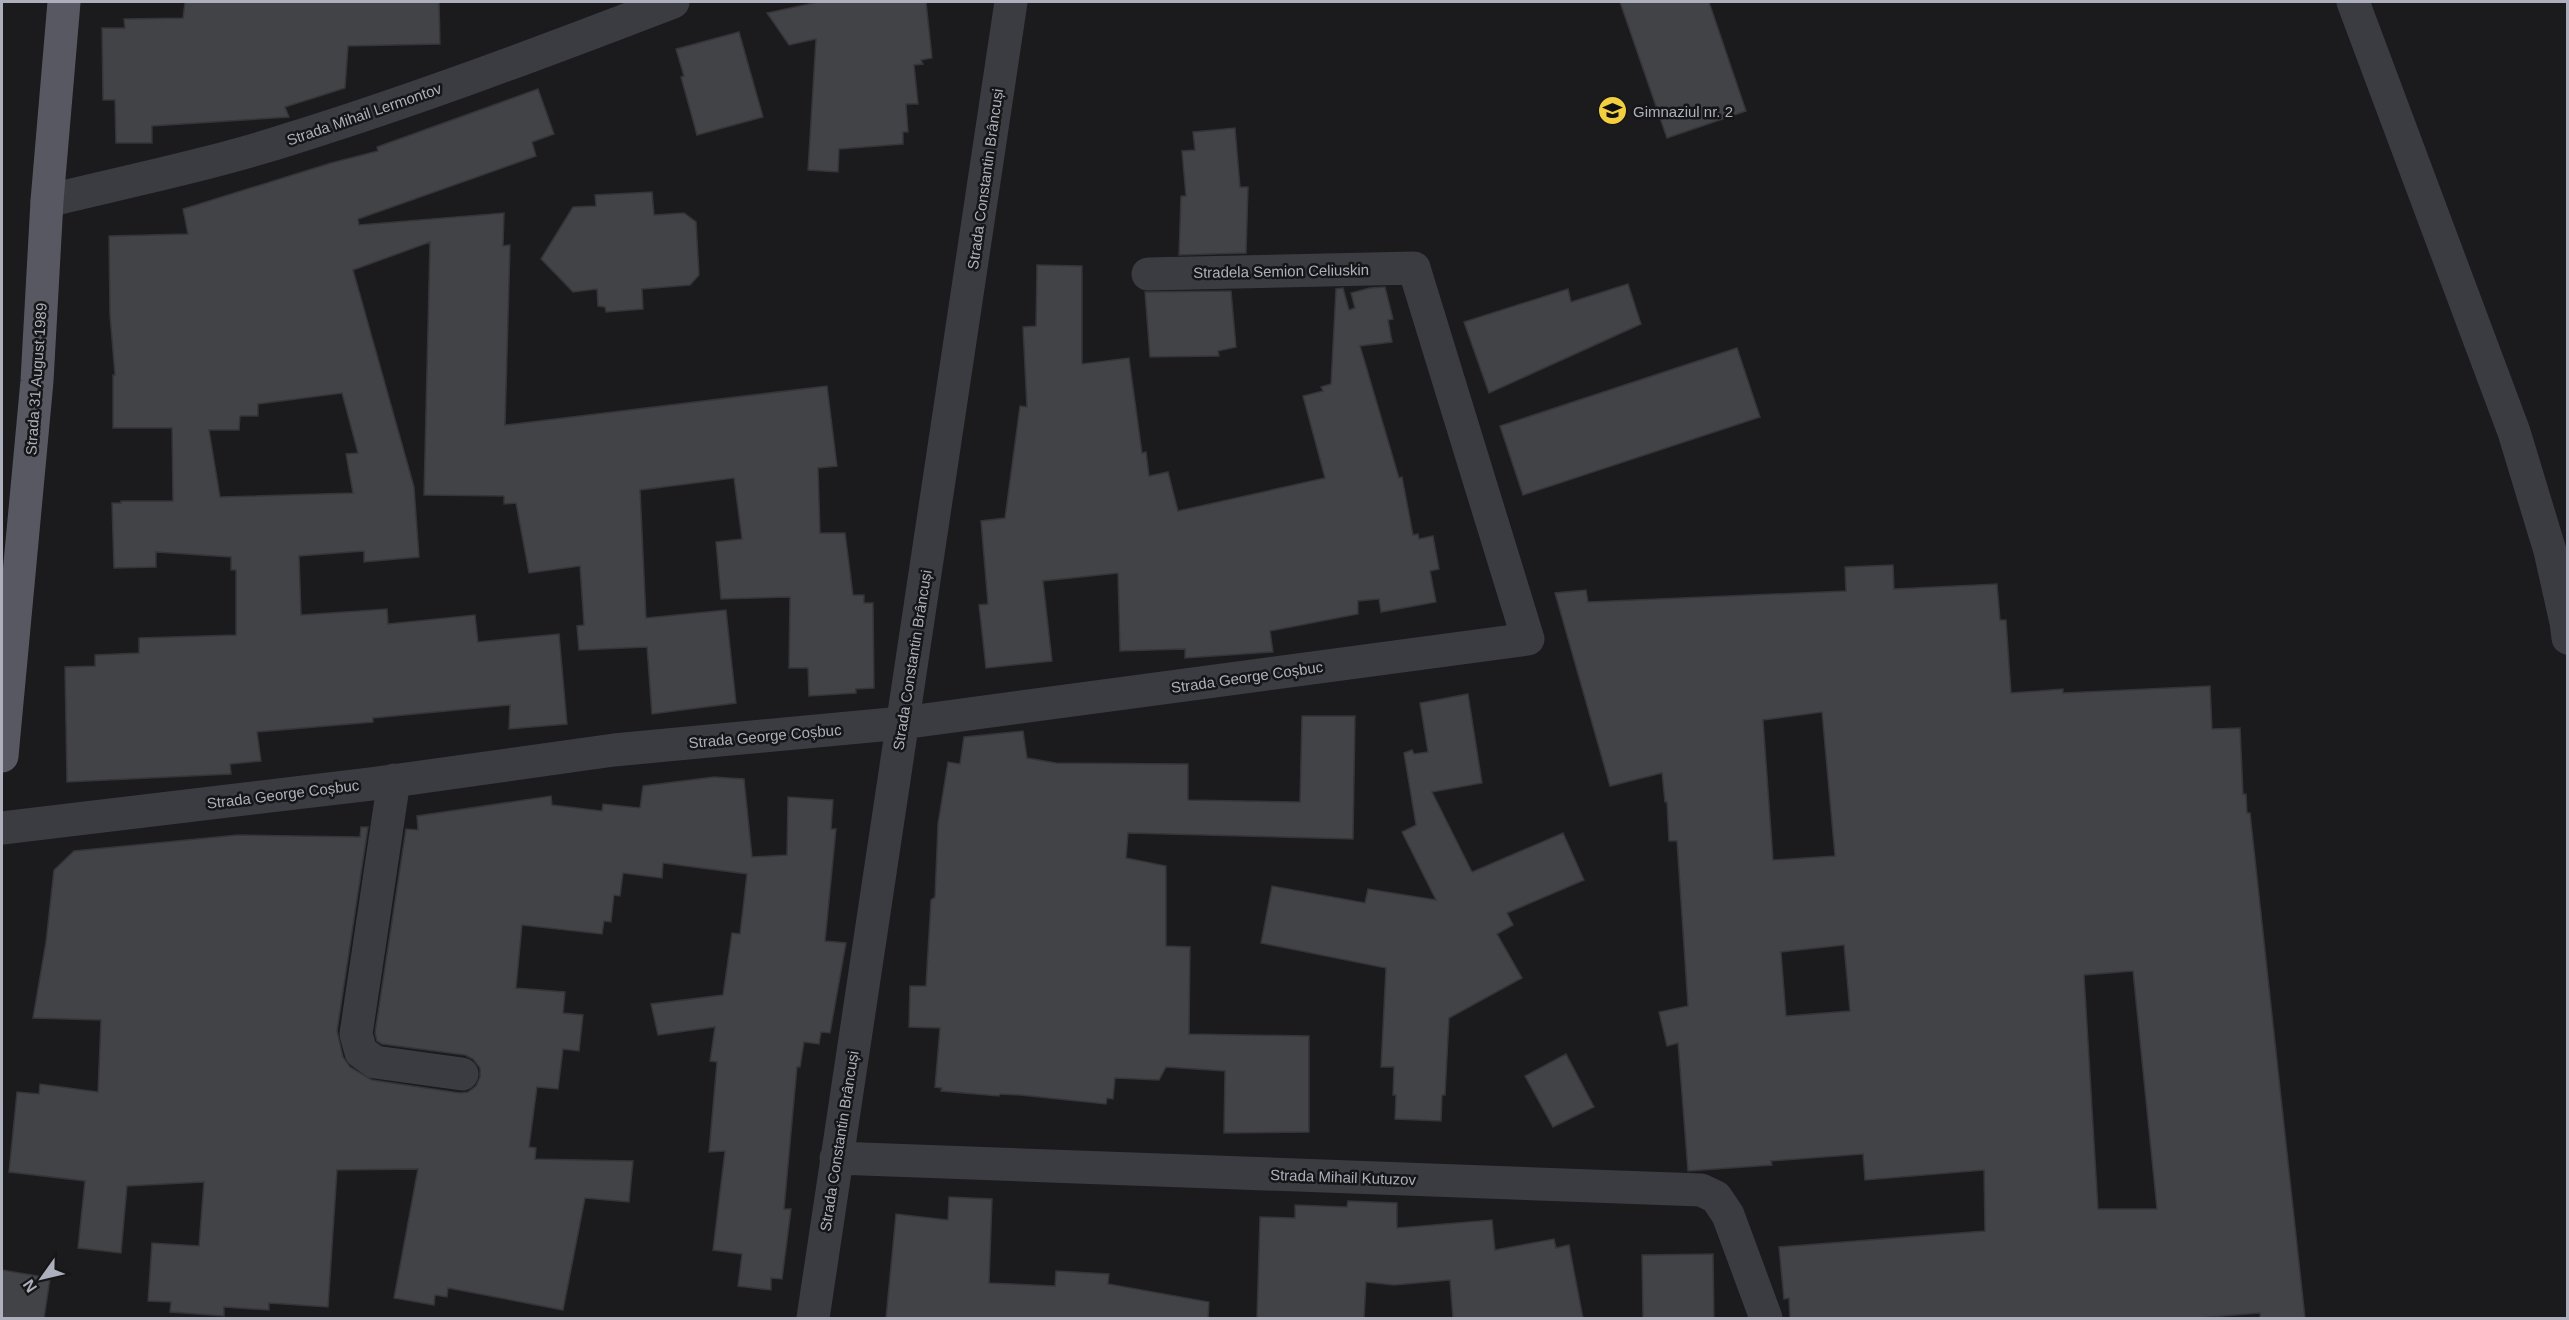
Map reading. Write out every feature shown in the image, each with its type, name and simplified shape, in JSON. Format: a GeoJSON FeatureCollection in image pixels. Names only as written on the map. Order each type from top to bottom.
{"type":"FeatureCollection","features":[{"type":"Feature","properties":{"kind":"main road","name":"Strada 31 August 1989"},"geometry":{"type":"LineString","coordinates":[[2,756],[36,392],[47,201],[64,2]]}},
{"type":"Feature","properties":{"kind":"street","name":"Strada Mihail Lermontov"},"geometry":{"type":"LineString","coordinates":[[47,201],[181,169],[292,139],[673,2]]}},
{"type":"Feature","properties":{"kind":"street","name":"Strada Constantin Brâncuși"},"geometry":{"type":"LineString","coordinates":[[813,1318],[1011,2]]}},
{"type":"Feature","properties":{"kind":"street"},"geometry":{"type":"LineString","coordinates":[[2353,2],[2514,432],[2550,551],[2568,638]]}},
{"type":"Feature","properties":{"kind":"street","name":"Stradela Semion Celiuskin"},"geometry":{"type":"LineString","coordinates":[[1148,274],[1414,268],[1528,639]]}},
{"type":"Feature","properties":{"kind":"street","name":"Strada George Coșbuc"},"geometry":{"type":"LineString","coordinates":[[2,828],[394,780],[614,750],[902,723],[1528,639]]}},
{"type":"Feature","properties":{"kind":"street"},"geometry":{"type":"LineString","coordinates":[[394,780],[356,1034],[361,1052],[375,1062],[462,1074]]}},
{"type":"Feature","properties":{"kind":"street","name":"Strada Mihail Kutuzov"},"geometry":{"type":"LineString","coordinates":[[836,1158],[1701,1190],[1716,1197],[1728,1215],[1766,1318]]}},
{"type":"Feature","properties":{"kind":"building"},"geometry":{"type":"Polygon","coordinates":[[[185,2],[439,2],[440,44],[348,46],[345,88],[285,107],[289,117],[152,126],[152,143],[116,143],[115,100],[103,100],[102,28],[125,28],[124,19],[183,18],[185,2]]]}},
{"type":"Feature","properties":{"kind":"building"},"geometry":{"type":"Polygon","coordinates":[[[818,2],[926,2],[932,58],[921,60],[923,64],[914,65],[918,104],[906,104],[908,132],[903,132],[903,144],[839,149],[838,172],[808,170],[816,39],[789,45],[767,13],[818,2]]]}},
{"type":"Feature","properties":{"kind":"building"},"geometry":{"type":"Polygon","coordinates":[[[1620,2],[1709,2],[1746,111],[1667,138],[1620,2]]]}},
{"type":"Feature","properties":{"kind":"building"},"geometry":{"type":"Polygon","coordinates":[[[739,32],[763,117],[697,135],[676,49],[739,32]]]}},
{"type":"Feature","properties":{"kind":"building"},"geometry":{"type":"Polygon","coordinates":[[[538,89],[554,134],[532,142],[536,156],[358,219],[359,225],[504,213],[503,246],[510,245],[505,425],[827,386],[837,466],[818,468],[820,533],[845,533],[853,595],[864,595],[864,603],[873,603],[874,688],[856,689],[856,693],[809,696],[808,668],[789,668],[790,597],[721,599],[716,542],[742,539],[734,478],[640,490],[646,618],[726,610],[736,703],[652,714],[647,647],[579,650],[577,626],[584,625],[580,566],[529,573],[516,503],[504,504],[504,496],[424,495],[430,242],[353,270],[414,487],[419,557],[364,562],[364,551],[299,556],[301,615],[387,609],[388,624],[475,615],[478,642],[559,634],[567,724],[509,729],[510,705],[373,718],[373,722],[257,732],[261,761],[230,764],[231,774],[67,782],[65,667],[95,666],[95,655],[139,653],[139,638],[236,635],[236,570],[231,570],[231,557],[156,552],[156,567],[114,568],[112,503],[173,501],[172,428],[113,428],[113,375],[115,375],[110,315],[109,236],[188,234],[183,209],[331,163],[378,151],[377,147],[538,89]],[[342,393],[258,404],[258,416],[240,416],[239,430],[209,430],[220,497],[353,493],[346,454],[358,453],[342,393]]]}},
{"type":"Feature","properties":{"kind":"building"},"geometry":{"type":"Polygon","coordinates":[[[1235,128],[1240,187],[1248,187],[1246,253],[1179,255],[1181,196],[1186,196],[1182,151],[1195,150],[1193,132],[1235,128]]]}},
{"type":"Feature","properties":{"kind":"building"},"geometry":{"type":"Polygon","coordinates":[[[652,192],[654,215],[684,213],[696,222],[699,275],[690,285],[642,289],[643,309],[606,312],[605,307],[598,306],[597,289],[573,292],[541,259],[573,207],[596,206],[595,195],[652,192]]]}},
{"type":"Feature","properties":{"kind":"building"},"geometry":{"type":"Polygon","coordinates":[[[1037,265],[1082,266],[1082,364],[1129,358],[1142,453],[1146,452],[1149,476],[1168,472],[1178,511],[1325,478],[1303,396],[1323,391],[1321,387],[1331,384],[1336,289],[1343,288],[1349,310],[1355,308],[1351,293],[1385,287],[1393,319],[1388,320],[1392,342],[1360,346],[1399,478],[1402,477],[1413,535],[1418,534],[1419,539],[1433,536],[1439,569],[1430,571],[1436,602],[1381,612],[1379,599],[1358,601],[1358,614],[1270,631],[1273,652],[1185,658],[1185,649],[1120,651],[1118,573],[1043,581],[1052,661],[986,668],[979,605],[988,604],[981,521],[1005,518],[1020,406],[1027,407],[1023,327],[1036,326],[1037,265]]]}},
{"type":"Feature","properties":{"kind":"building"},"geometry":{"type":"Polygon","coordinates":[[[1628,284],[1641,324],[1489,393],[1464,322],[1568,289],[1571,302],[1628,284]]]}},
{"type":"Feature","properties":{"kind":"building"},"geometry":{"type":"Polygon","coordinates":[[[1231,291],[1236,347],[1218,351],[1219,356],[1150,357],[1145,292],[1231,291]]]}},
{"type":"Feature","properties":{"kind":"building"},"geometry":{"type":"Polygon","coordinates":[[[1737,348],[1760,417],[1523,495],[1500,426],[1737,348]]]}},
{"type":"Feature","properties":{"kind":"building"},"geometry":{"type":"Polygon","coordinates":[[[1893,565],[1894,589],[1997,584],[2000,620],[2006,620],[2011,693],[2063,689],[2063,693],[2210,686],[2212,729],[2240,728],[2243,794],[2246,794],[2247,813],[2250,813],[2305,1318],[2260,1318],[2260,1313],[2199,1318],[1790,1318],[1789,1298],[1784,1299],[1779,1247],[1985,1231],[1984,1170],[1865,1180],[1863,1154],[1771,1161],[1772,1165],[1688,1171],[1678,1043],[1667,1046],[1659,1012],[1688,1006],[1677,841],[1669,841],[1667,802],[1665,802],[1662,773],[1610,786],[1555,593],[1586,590],[1588,602],[1846,591],[1845,567],[1893,565]],[[1822,712],[1763,720],[1773,860],[1835,856],[1822,712]],[[1844,945],[1781,952],[1786,1016],[1850,1011],[1844,945]],[[2133,971],[2084,975],[2098,1209],[2157,1209],[2133,971]]]}},
{"type":"Feature","properties":{"kind":"building"},"geometry":{"type":"Polygon","coordinates":[[[1468,694],[1482,783],[1432,792],[1472,872],[1563,833],[1584,880],[1507,913],[1513,925],[1497,934],[1522,978],[1449,1018],[1445,1095],[1442,1095],[1441,1121],[1395,1119],[1394,1067],[1381,1067],[1386,968],[1261,943],[1272,886],[1365,903],[1368,889],[1436,900],[1402,832],[1416,825],[1404,753],[1412,750],[1414,754],[1428,752],[1420,703],[1468,694]]]}},
{"type":"Feature","properties":{"kind":"building"},"geometry":{"type":"Polygon","coordinates":[[[1302,716],[1355,716],[1353,839],[1128,833],[1126,858],[1166,866],[1166,946],[1190,947],[1189,1034],[1309,1036],[1309,1132],[1224,1133],[1225,1071],[1166,1067],[1159,1080],[1115,1078],[1113,1099],[1107,1098],[1106,1104],[1020,1095],[1000,1094],[999,1096],[941,1091],[942,1088],[935,1087],[940,1028],[909,1027],[910,986],[926,986],[931,900],[935,897],[938,824],[948,762],[960,764],[964,737],[1023,731],[1027,758],[1056,763],[1188,764],[1188,800],[1300,802],[1302,716]]]}},
{"type":"Feature","properties":{"kind":"building"},"geometry":{"type":"Polygon","coordinates":[[[714,777],[744,779],[752,857],[787,855],[788,797],[833,800],[831,829],[836,829],[825,941],[846,943],[830,1033],[821,1032],[819,1044],[804,1042],[800,1067],[797,1067],[784,1209],[791,1209],[782,1279],[771,1278],[771,1290],[738,1286],[742,1254],[713,1250],[725,1151],[709,1152],[717,1062],[710,1061],[715,1027],[658,1035],[651,1004],[723,995],[732,933],[740,934],[747,874],[663,863],[662,878],[623,873],[620,896],[614,895],[611,922],[604,921],[602,934],[522,925],[516,988],[565,992],[563,1013],[583,1015],[579,1051],[563,1049],[558,1089],[537,1087],[529,1147],[536,1148],[535,1159],[633,1161],[629,1202],[585,1198],[563,1310],[448,1288],[447,1297],[435,1295],[434,1305],[394,1298],[418,1169],[337,1170],[328,1307],[269,1303],[269,1310],[224,1307],[224,1316],[170,1312],[171,1302],[148,1301],[152,1243],[199,1246],[204,1182],[127,1186],[121,1253],[78,1248],[85,1181],[9,1172],[17,1092],[39,1094],[40,1084],[98,1092],[101,1020],[33,1018],[46,942],[54,870],[74,851],[238,835],[360,837],[361,827],[368,827],[337,1031],[343,1057],[350,1067],[372,1080],[460,1093],[468,1092],[476,1086],[480,1077],[480,1068],[473,1059],[465,1055],[382,1044],[377,1041],[375,1033],[406,829],[418,830],[417,816],[551,796],[552,805],[602,811],[603,804],[640,808],[643,786],[714,777]]]}},
{"type":"Feature","properties":{"kind":"building"},"geometry":{"type":"Polygon","coordinates":[[[1566,1054],[1594,1107],[1553,1127],[1525,1076],[1566,1054]]]}},
{"type":"Feature","properties":{"kind":"building"},"geometry":{"type":"Polygon","coordinates":[[[949,1197],[992,1199],[989,1283],[1055,1286],[1056,1271],[1109,1274],[1108,1284],[1209,1302],[1208,1318],[886,1318],[896,1214],[948,1220],[949,1197]]]}},
{"type":"Feature","properties":{"kind":"building"},"geometry":{"type":"Polygon","coordinates":[[[1348,1201],[1397,1203],[1397,1228],[1492,1220],[1495,1250],[1554,1239],[1556,1248],[1569,1245],[1583,1318],[1453,1318],[1450,1280],[1394,1285],[1366,1282],[1364,1318],[1257,1318],[1260,1217],[1295,1218],[1295,1205],[1347,1207],[1348,1201]]]}},
{"type":"Feature","properties":{"kind":"building"},"geometry":{"type":"Polygon","coordinates":[[[1713,1254],[1714,1318],[1643,1318],[1642,1255],[1713,1254]]]}},
{"type":"Feature","properties":{"kind":"building"},"geometry":{"type":"Polygon","coordinates":[[[2,1270],[50,1278],[44,1318],[2,1318],[2,1270]]]}},
{"type":"Feature","properties":{"kind":"place","name":"Gimnaziul nr. 2"},"geometry":{"type":"Point","coordinates":[1612,111]}}]}
